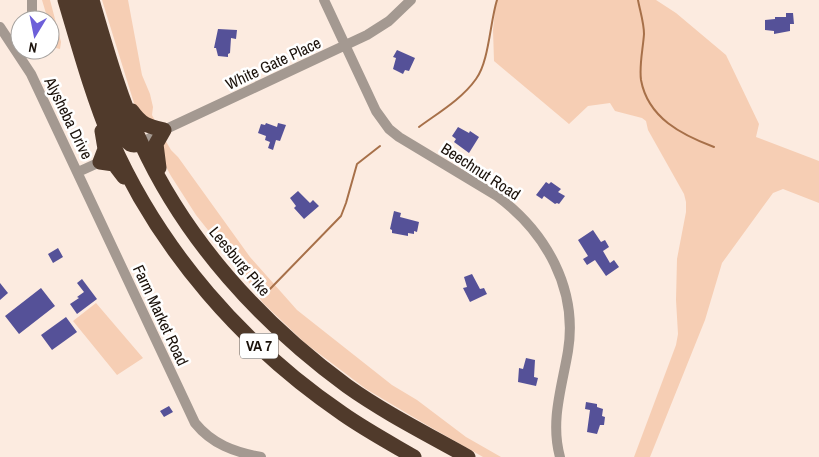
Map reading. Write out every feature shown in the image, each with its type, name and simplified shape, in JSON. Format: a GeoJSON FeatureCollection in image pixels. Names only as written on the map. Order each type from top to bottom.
{"type":"FeatureCollection","features":[{"type":"Feature","properties":{"kind":"highway","name":"VA 7"},"geometry":{"type":"LineString","coordinates":[[66,0],[98,104],[114,146],[140,197],[164,235],[194,276],[230,318],[267,354],[343,414],[414,457]]}},
{"type":"Feature","properties":{"kind":"highway"},"geometry":{"type":"LineString","coordinates":[[78,0],[98,68],[118,124],[129,143],[133,145],[141,144]]}},
{"type":"Feature","properties":{"kind":"highway","name":"Leesburg Pike"},"geometry":{"type":"LineString","coordinates":[[92,0],[122,96],[141,144],[163,184],[196,236],[225,274],[260,312],[289,339],[356,392],[468,457]]}},
{"type":"Feature","properties":{"kind":"highway"},"geometry":{"type":"LineString","coordinates":[[122,96],[142,123],[164,130],[157,140],[155,150],[163,184]]}},
{"type":"Feature","properties":{"kind":"highway"},"geometry":{"type":"LineString","coordinates":[[98,104],[105,145],[100,162],[114,164],[140,197]]}},
{"type":"Feature","properties":{"kind":"street","name":"Beechnut Road"},"geometry":{"type":"LineString","coordinates":[[324,0],[376,111],[390,129],[402,139],[511,206],[532,227],[551,255],[563,283],[569,316],[568,349],[556,421],[557,446],[560,457]]}},
{"type":"Feature","properties":{"kind":"street","name":"White Gate Place"},"geometry":{"type":"LineString","coordinates":[[141,144],[164,130],[345,46],[384,25],[411,0]]}},
{"type":"Feature","properties":{"kind":"street","name":"Alysheba Drive"},"geometry":{"type":"LineString","coordinates":[[0,27],[10,40]]}},
{"type":"Feature","properties":{"kind":"street","name":"Alysheba Drive"},"geometry":{"type":"LineString","coordinates":[[24,60],[78,172]]}},
{"type":"Feature","properties":{"kind":"street"},"geometry":{"type":"LineString","coordinates":[[78,172],[100,162]]}},
{"type":"Feature","properties":{"kind":"street","name":"Farm Market Road"},"geometry":{"type":"LineString","coordinates":[[78,172],[195,423],[219,444],[242,454],[260,457]]}},
{"type":"Feature","properties":{"kind":"shaded area"},"geometry":{"type":"Polygon","coordinates":[[[42,0],[50,0],[53,10],[45,10],[42,0]]]}},
{"type":"Feature","properties":{"kind":"shaded area"},"geometry":{"type":"Polygon","coordinates":[[[102,0],[128,0],[142,75],[150,94],[153,107],[152,115],[156,123],[140,117],[102,0]]]}},
{"type":"Feature","properties":{"kind":"shaded area"},"geometry":{"type":"Polygon","coordinates":[[[496,0],[656,0],[676,13],[726,55],[759,124],[756,137],[819,161],[819,203],[783,189],[773,193],[722,263],[705,320],[650,457],[634,457],[676,345],[678,334],[676,300],[677,259],[686,212],[684,194],[648,130],[646,121],[642,118],[615,111],[610,103],[588,106],[569,124],[494,61],[493,30],[496,0]]]}},
{"type":"Feature","properties":{"kind":"shaded area"},"geometry":{"type":"Polygon","coordinates":[[[164,138],[250,257],[297,310],[392,385],[417,400],[466,437],[501,457],[483,457],[425,424],[366,389],[305,343],[263,303],[246,278],[196,215],[159,154],[164,138]]]}},
{"type":"Feature","properties":{"kind":"shaded area"},"geometry":{"type":"Polygon","coordinates":[[[96,303],[143,358],[117,375],[73,321],[96,303]]]}},
{"type":"Feature","properties":{"kind":"building"},"geometry":{"type":"Polygon","coordinates":[[[786,13],[793,13],[794,24],[790,24],[790,31],[774,34],[774,31],[765,30],[765,20],[775,19],[775,17],[786,17],[786,13]]]}},
{"type":"Feature","properties":{"kind":"building"},"geometry":{"type":"Polygon","coordinates":[[[218,29],[237,30],[236,39],[231,38],[228,57],[218,56],[216,48],[214,48],[218,29]]]}},
{"type":"Feature","properties":{"kind":"building"},"geometry":{"type":"Polygon","coordinates":[[[397,50],[415,58],[409,71],[405,70],[403,74],[393,69],[396,58],[393,57],[397,50]]]}},
{"type":"Feature","properties":{"kind":"building"},"geometry":{"type":"Polygon","coordinates":[[[266,123],[277,127],[278,123],[286,125],[280,141],[276,140],[273,150],[268,148],[270,142],[265,140],[266,136],[258,133],[261,124],[265,125],[266,123]]]}},
{"type":"Feature","properties":{"kind":"building"},"geometry":{"type":"Polygon","coordinates":[[[458,127],[469,133],[470,131],[479,137],[469,153],[454,142],[456,139],[452,136],[458,127]]]}},
{"type":"Feature","properties":{"kind":"building"},"geometry":{"type":"Polygon","coordinates":[[[546,182],[549,184],[551,182],[561,189],[558,192],[565,196],[559,204],[555,204],[544,196],[542,199],[536,195],[546,182]]]}},
{"type":"Feature","properties":{"kind":"building"},"geometry":{"type":"Polygon","coordinates":[[[298,191],[310,203],[313,200],[319,206],[304,219],[294,208],[296,206],[290,198],[298,191]]]}},
{"type":"Feature","properties":{"kind":"building"},"geometry":{"type":"Polygon","coordinates":[[[394,211],[401,213],[400,217],[419,222],[417,232],[414,231],[414,234],[408,233],[408,236],[392,233],[390,229],[394,211]]]}},
{"type":"Feature","properties":{"kind":"building"},"geometry":{"type":"Polygon","coordinates":[[[593,230],[601,242],[605,240],[609,247],[603,251],[610,263],[614,260],[619,267],[606,276],[595,260],[587,265],[583,259],[588,256],[578,240],[593,230]]]}},
{"type":"Feature","properties":{"kind":"building"},"geometry":{"type":"Polygon","coordinates":[[[58,248],[63,257],[53,263],[48,254],[58,248]]]}},
{"type":"Feature","properties":{"kind":"building"},"geometry":{"type":"Polygon","coordinates":[[[472,274],[480,289],[484,288],[487,294],[470,302],[463,288],[467,287],[464,277],[472,274]]]}},
{"type":"Feature","properties":{"kind":"building"},"geometry":{"type":"Polygon","coordinates":[[[82,279],[97,299],[77,314],[70,304],[84,292],[77,283],[82,279]]]}},
{"type":"Feature","properties":{"kind":"building"},"geometry":{"type":"Polygon","coordinates":[[[0,283],[8,293],[0,300],[0,283]]]}},
{"type":"Feature","properties":{"kind":"building"},"geometry":{"type":"Polygon","coordinates":[[[41,288],[55,306],[19,334],[5,316],[41,288]]]}},
{"type":"Feature","properties":{"kind":"building"},"geometry":{"type":"Polygon","coordinates":[[[66,317],[77,332],[52,350],[41,335],[66,317]]]}},
{"type":"Feature","properties":{"kind":"building"},"geometry":{"type":"Polygon","coordinates":[[[526,358],[535,360],[534,377],[538,378],[536,386],[518,382],[519,368],[523,369],[526,358]]]}},
{"type":"Feature","properties":{"kind":"building"},"geometry":{"type":"Polygon","coordinates":[[[586,402],[597,404],[597,407],[603,409],[604,425],[600,425],[597,434],[587,432],[590,410],[585,409],[586,402]]]}},
{"type":"Feature","properties":{"kind":"building"},"geometry":{"type":"Polygon","coordinates":[[[169,406],[173,412],[164,417],[160,411],[169,406]]]}},
{"type":"Feature","properties":{"kind":"waterway"},"geometry":{"type":"LineString","coordinates":[[419,127],[457,99],[476,79],[487,52],[497,0]]}},
{"type":"Feature","properties":{"kind":"waterway"},"geometry":{"type":"LineString","coordinates":[[638,0],[644,30],[641,80],[651,105],[659,115],[679,131],[714,147]]}},
{"type":"Feature","properties":{"kind":"waterway"},"geometry":{"type":"LineString","coordinates":[[270,289],[341,216],[357,164],[380,146]]}}]}
